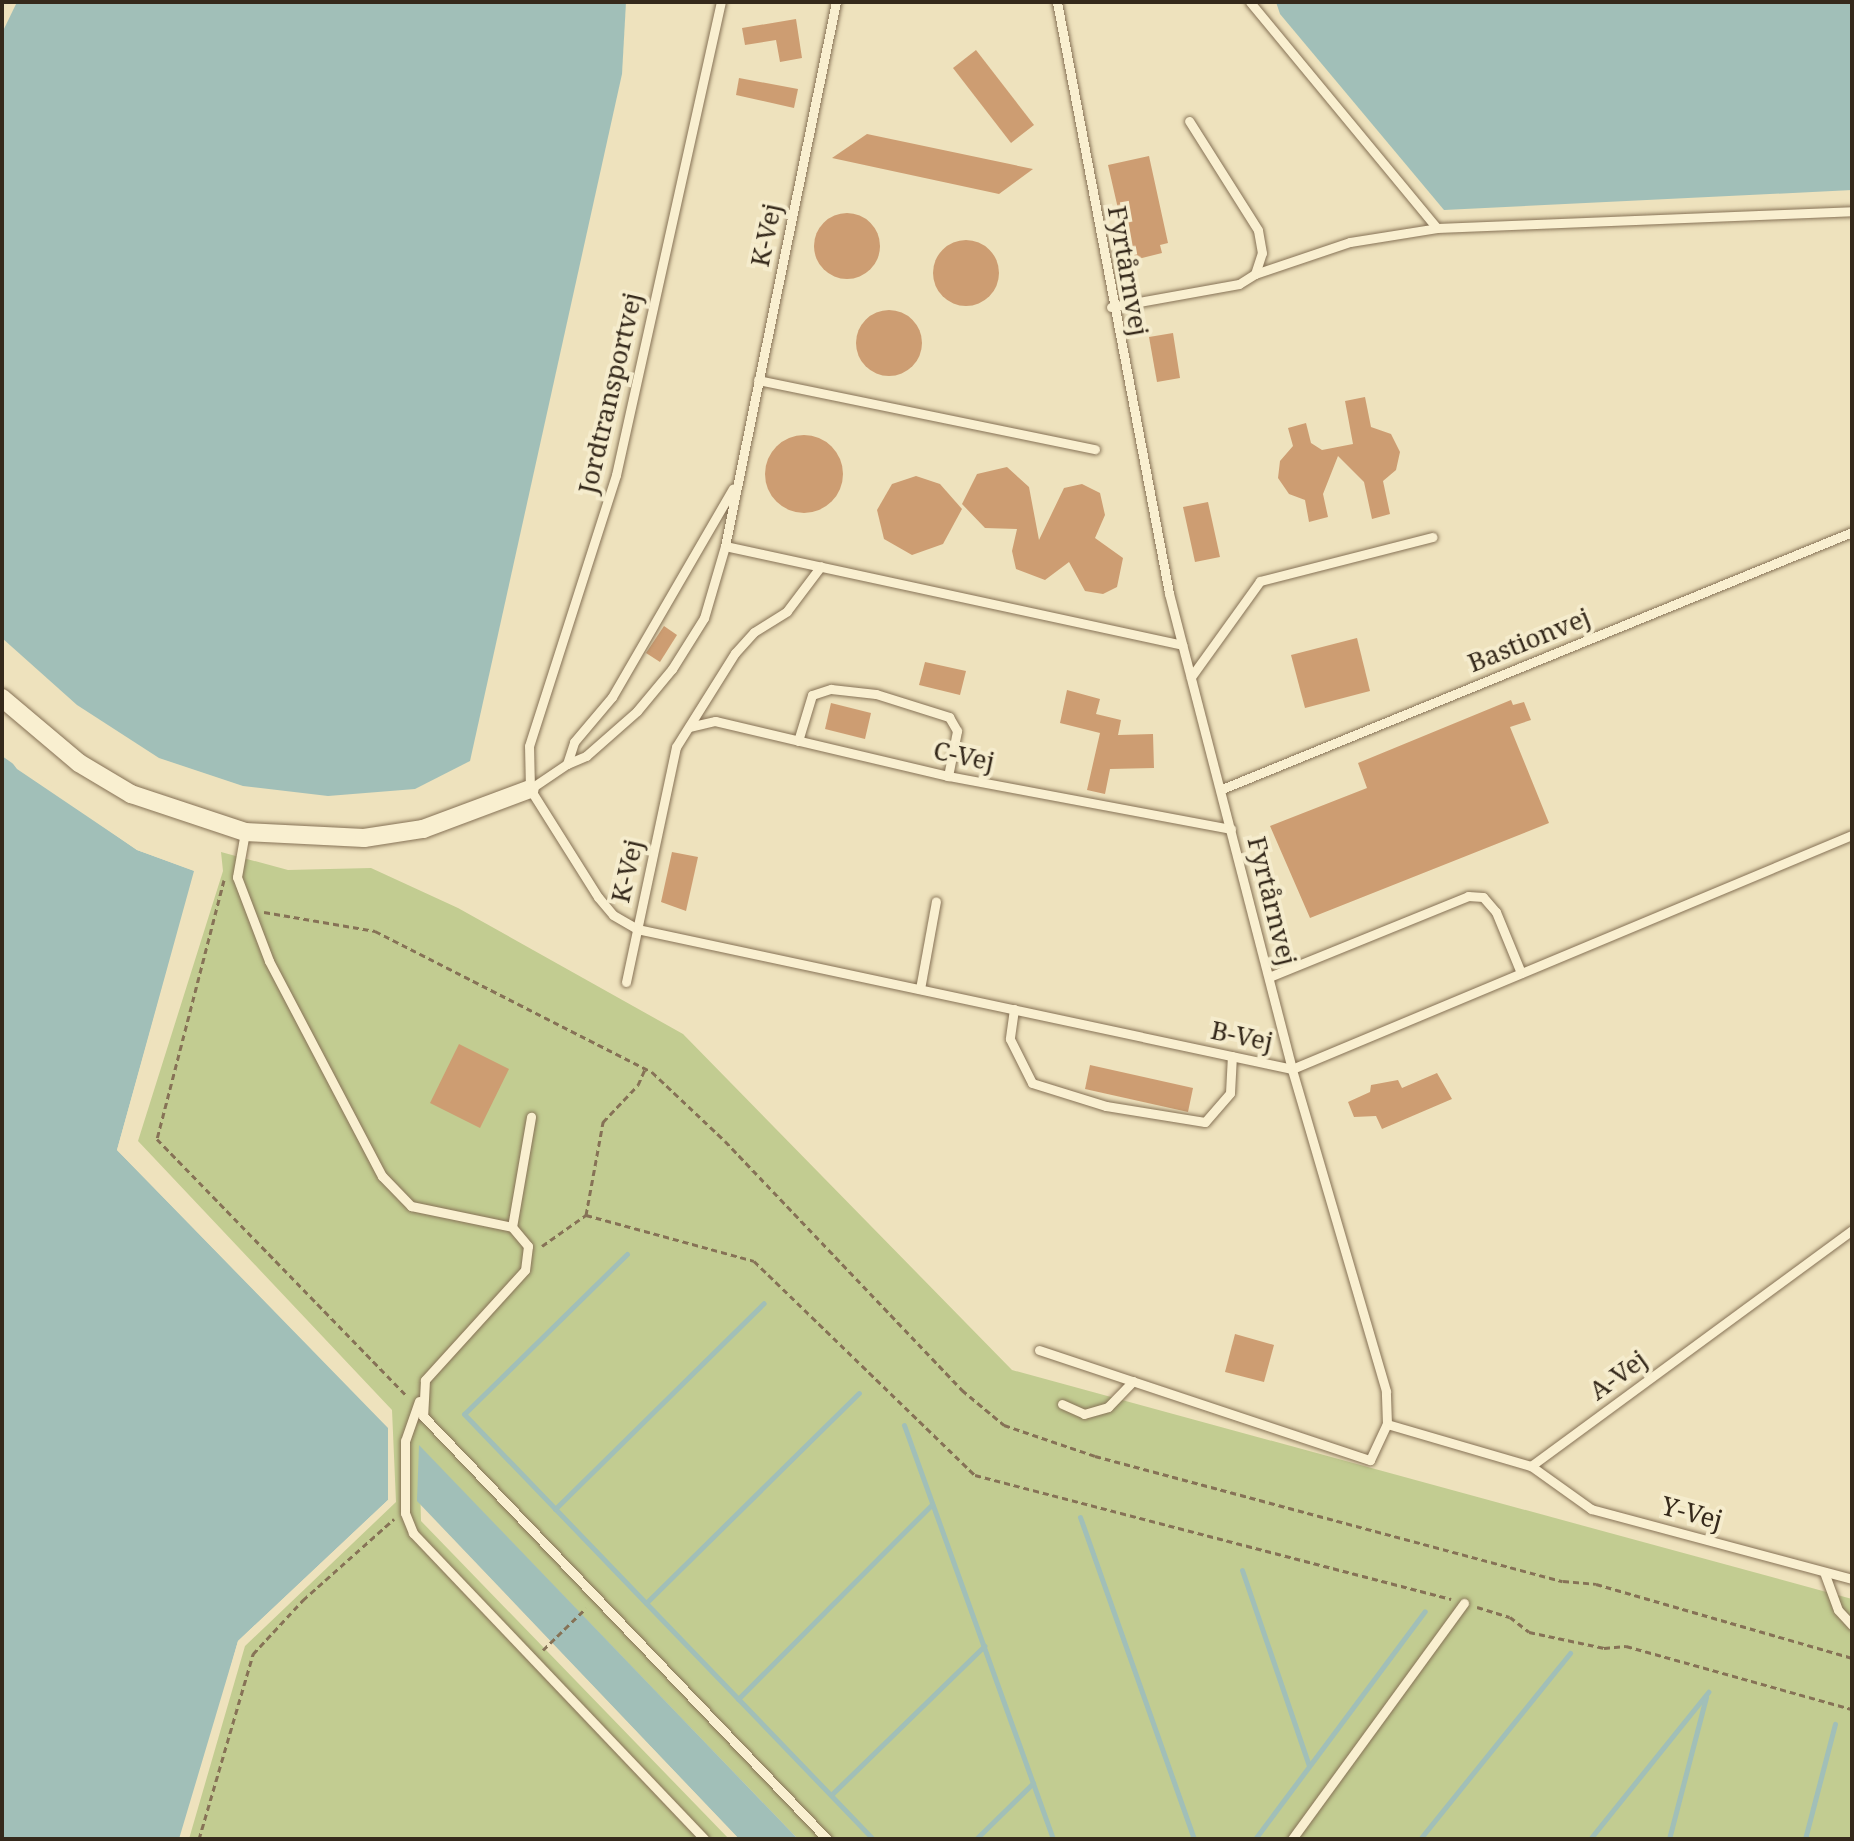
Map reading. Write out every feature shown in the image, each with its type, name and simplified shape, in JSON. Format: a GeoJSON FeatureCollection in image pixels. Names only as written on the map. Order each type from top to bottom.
{"type":"FeatureCollection","features":[{"type":"Feature","properties":{"kind":"street"},"geometry":{"type":"LineString","coordinates":[[2,698],[79,763],[131,794],[245,832],[364,838],[423,829],[530,789]]}},
{"type":"Feature","properties":{"kind":"lane","name":"Jordtransportvej"},"geometry":{"type":"LineString","coordinates":[[530,789],[529,746],[616,475],[721,2]]}},
{"type":"Feature","properties":{"kind":"lane","name":"K-Vej"},"geometry":{"type":"LineString","coordinates":[[530,789],[596,747],[664,681],[704,618],[725,546],[836,2]]}},
{"type":"Feature","properties":{"kind":"lane","name":"Fyrtårnvej"},"geometry":{"type":"LineString","coordinates":[[1039,1350],[1370,1460],[1387,1424],[1386,1391],[1292,1069],[1222,789],[1182,645],[1111,307],[1057,2]]}},
{"type":"Feature","properties":{"kind":"lane"},"geometry":{"type":"LineString","coordinates":[[1250,2],[1437,228]]}},
{"type":"Feature","properties":{"kind":"lane"},"geometry":{"type":"LineString","coordinates":[[1189,121],[1248,208],[1262,253],[1255,274]]}},
{"type":"Feature","properties":{"kind":"lane"},"geometry":{"type":"LineString","coordinates":[[1111,307],[1239,284],[1255,274],[1350,242],[1437,228],[1852,211]]}},
{"type":"Feature","properties":{"kind":"lane"},"geometry":{"type":"LineString","coordinates":[[758,380],[1095,449]]}},
{"type":"Feature","properties":{"kind":"lane","name":"K-Vej"},"geometry":{"type":"LineString","coordinates":[[567,764],[574,742],[612,697],[739,477]]}},
{"type":"Feature","properties":{"kind":"lane","name":"Bastionvej"},"geometry":{"type":"LineString","coordinates":[[1222,789],[1852,532]]}},
{"type":"Feature","properties":{"kind":"lane"},"geometry":{"type":"LineString","coordinates":[[1191,677],[1260,581],[1432,537]]}},
{"type":"Feature","properties":{"kind":"lane"},"geometry":{"type":"LineString","coordinates":[[725,546],[1182,645]]}},
{"type":"Feature","properties":{"kind":"lane","name":"K-Vej"},"geometry":{"type":"LineString","coordinates":[[626,982],[676,747],[705,694],[744,641],[787,611],[821,566]]}},
{"type":"Feature","properties":{"kind":"lane"},"geometry":{"type":"LineString","coordinates":[[798,741],[812,695],[831,689],[876,694],[949,717],[957,731],[948,776]]}},
{"type":"Feature","properties":{"kind":"lane","name":"C-Vej"},"geometry":{"type":"LineString","coordinates":[[689,727],[715,721],[948,776],[1231,829]]}},
{"type":"Feature","properties":{"kind":"lane"},"geometry":{"type":"LineString","coordinates":[[530,789],[598,897],[613,915],[637,929]]}},
{"type":"Feature","properties":{"kind":"lane"},"geometry":{"type":"LineString","coordinates":[[245,832],[237,877],[269,961],[394,1193],[434,1215],[512,1227],[524,1235],[529,1255],[513,1286],[425,1380],[405,1441],[405,1513],[425,1551],[704,1839]]}},
{"type":"Feature","properties":{"kind":"lane","name":"B-Vej"},"geometry":{"type":"LineString","coordinates":[[637,929],[1292,1069],[1852,835]]}},
{"type":"Feature","properties":{"kind":"lane"},"geometry":{"type":"LineString","coordinates":[[1269,977],[1468,896],[1483,897],[1496,912],[1521,973]]}},
{"type":"Feature","properties":{"kind":"lane"},"geometry":{"type":"LineString","coordinates":[[920,989],[936,901]]}},
{"type":"Feature","properties":{"kind":"lane"},"geometry":{"type":"LineString","coordinates":[[1014,1009],[1010,1039],[1032,1083],[1106,1106],[1205,1122],[1230,1093],[1232,1056]]}},
{"type":"Feature","properties":{"kind":"lane"},"geometry":{"type":"LineString","coordinates":[[512,1227],[531,1117]]}},
{"type":"Feature","properties":{"kind":"lane","name":"A-Vej"},"geometry":{"type":"LineString","coordinates":[[1531,1466],[1852,1230]]}},
{"type":"Feature","properties":{"kind":"lane"},"geometry":{"type":"LineString","coordinates":[[1062,1404],[1084,1414],[1108,1407],[1133,1381]]}},
{"type":"Feature","properties":{"kind":"lane"},"geometry":{"type":"LineString","coordinates":[[419,1401],[436,1436],[827,1839]]}},
{"type":"Feature","properties":{"kind":"lane"},"geometry":{"type":"LineString","coordinates":[[1387,1424],[1531,1466]]}},
{"type":"Feature","properties":{"kind":"lane","name":"Y-Vej"},"geometry":{"type":"LineString","coordinates":[[1531,1466],[1591,1509],[1852,1579]]}},
{"type":"Feature","properties":{"kind":"lane"},"geometry":{"type":"LineString","coordinates":[[1824,1572],[1838,1610],[1852,1625]]}},
{"type":"Feature","properties":{"kind":"lane"},"geometry":{"type":"LineString","coordinates":[[1292,1839],[1464,1603]]}},
{"type":"Feature","properties":{"kind":"path"},"geometry":{"type":"LineString","coordinates":[[224,871],[157,1139],[412,1402],[419,1401]]}},
{"type":"Feature","properties":{"kind":"path"},"geometry":{"type":"LineString","coordinates":[[248,909],[375,931],[645,1069],[725,1141],[962,1390],[1004,1425],[1095,1456],[1852,1658]]}},
{"type":"Feature","properties":{"kind":"path"},"geometry":{"type":"LineString","coordinates":[[529,1255],[586,1215],[603,1122],[638,1085],[645,1069]]}},
{"type":"Feature","properties":{"kind":"path"},"geometry":{"type":"LineString","coordinates":[[586,1215],[754,1261],[815,1313],[867,1374],[922,1419],[975,1475],[1464,1603],[1510,1617],[1529,1632],[1604,1648],[1626,1646],[1852,1709]]}},
{"type":"Feature","properties":{"kind":"path"},"geometry":{"type":"LineString","coordinates":[[199,1839],[245,1696],[246,1672],[263,1638],[378,1528],[405,1513]]}},
{"type":"Feature","properties":{"kind":"path"},"geometry":{"type":"LineString","coordinates":[[544,1649],[582,1612]]}},
{"type":"Feature","properties":{"kind":"green space"},"geometry":{"type":"Polygon","coordinates":[[[221,852],[288,870],[371,868],[458,908],[683,1034],[1012,1370],[1852,1599],[1852,1839],[798,1839],[419,1446],[421,1521],[729,1839],[189,1839],[245,1646],[396,1502],[392,1410],[138,1141],[223,871],[221,852]]]}},
{"type":"Feature","properties":{"kind":"water"},"geometry":{"type":"Polygon","coordinates":[[[17,2],[626,2],[622,74],[470,761],[415,789],[328,796],[243,786],[159,758],[77,705],[2,638],[2,33],[17,2]]]}},
{"type":"Feature","properties":{"kind":"water"},"geometry":{"type":"Polygon","coordinates":[[[1276,2],[1852,2],[1852,190],[1444,210],[1280,14],[1276,2]]]}},
{"type":"Feature","properties":{"kind":"water"},"geometry":{"type":"Polygon","coordinates":[[[2,756],[137,850],[195,871],[117,1150],[388,1427],[388,1500],[238,1641],[179,1839],[2,1839],[2,756]]]}},
{"type":"Feature","properties":{"kind":"water"},"geometry":{"type":"Polygon","coordinates":[[[419,1445],[798,1839],[739,1839],[417,1501],[419,1445]]]}},
{"type":"Feature","properties":{"kind":"pier"},"geometry":{"type":"Polygon","coordinates":[[[4,752],[139,847],[198,869],[121,1149],[392,1427],[391,1502],[242,1643],[183,1839],[238,1641],[388,1500],[388,1428],[117,1150],[194,871],[137,850],[17,769],[4,752]]]}},
{"type":"Feature","properties":{"kind":"pier"},"geometry":{"type":"Polygon","coordinates":[[[424,1509],[739,1839],[734,1839],[424,1509]]]}},
{"type":"Feature","properties":{"kind":"building"},"geometry":{"type":"Polygon","coordinates":[[[796,19],[802,58],[780,62],[776,40],[745,45],[742,28],[796,19]]]}},
{"type":"Feature","properties":{"kind":"building"},"geometry":{"type":"Polygon","coordinates":[[[976,50],[1034,125],[1011,143],[953,68],[976,50]]]}},
{"type":"Feature","properties":{"kind":"building"},"geometry":{"type":"Polygon","coordinates":[[[739,78],[798,89],[794,108],[736,95],[739,78]]]}},
{"type":"Feature","properties":{"kind":"building"},"geometry":{"type":"Polygon","coordinates":[[[867,134],[1033,169],[999,194],[832,158],[867,134]]]}},
{"type":"Feature","properties":{"kind":"building"},"geometry":{"type":"Polygon","coordinates":[[[1149,156],[1168,243],[1160,245],[1162,253],[1130,261],[1108,165],[1149,156]]]}},
{"type":"Feature","properties":{"kind":"building"},"geometry":{"type":"Polygon","coordinates":[[[847,213],[870,223],[880,246],[870,269],[847,279],[824,269],[814,246],[824,223],[847,213]]]}},
{"type":"Feature","properties":{"kind":"building"},"geometry":{"type":"Polygon","coordinates":[[[966,240],[989,250],[999,273],[989,296],[966,306],[943,296],[933,273],[943,250],[966,240]]]}},
{"type":"Feature","properties":{"kind":"building"},"geometry":{"type":"Polygon","coordinates":[[[889,310],[902,313],[912,320],[919,330],[922,343],[919,356],[912,366],[902,373],[889,376],[876,373],[866,366],[859,356],[856,343],[859,330],[866,320],[876,313],[889,310]]]}},
{"type":"Feature","properties":{"kind":"building"},"geometry":{"type":"Polygon","coordinates":[[[1173,333],[1180,378],[1157,382],[1149,337],[1173,333]]]}},
{"type":"Feature","properties":{"kind":"building"},"geometry":{"type":"Polygon","coordinates":[[[1365,397],[1371,427],[1391,434],[1400,452],[1396,470],[1383,481],[1390,514],[1372,519],[1364,482],[1338,456],[1323,494],[1328,517],[1309,522],[1305,500],[1289,494],[1278,478],[1280,461],[1293,446],[1288,428],[1306,423],[1311,443],[1322,450],[1353,444],[1345,401],[1365,397]]]}},
{"type":"Feature","properties":{"kind":"building"},"geometry":{"type":"Polygon","coordinates":[[[804,435],[819,438],[836,452],[843,474],[840,489],[826,506],[804,513],[789,510],[772,496],[765,474],[768,459],[782,442],[804,435]]]}},
{"type":"Feature","properties":{"kind":"building"},"geometry":{"type":"Polygon","coordinates":[[[1007,467],[1029,487],[1039,540],[1064,488],[1082,484],[1100,493],[1105,515],[1095,538],[1123,558],[1117,587],[1103,594],[1085,591],[1069,562],[1045,580],[1016,569],[1012,551],[1017,529],[985,528],[962,504],[977,474],[1007,467]]]}},
{"type":"Feature","properties":{"kind":"building"},"geometry":{"type":"Polygon","coordinates":[[[916,476],[940,484],[962,509],[943,544],[912,555],[884,539],[877,510],[892,484],[916,476]]]}},
{"type":"Feature","properties":{"kind":"building"},"geometry":{"type":"Polygon","coordinates":[[[1208,502],[1220,557],[1195,562],[1183,507],[1208,502]]]}},
{"type":"Feature","properties":{"kind":"building"},"geometry":{"type":"Polygon","coordinates":[[[664,626],[677,635],[660,662],[646,653],[664,626]]]}},
{"type":"Feature","properties":{"kind":"building"},"geometry":{"type":"Polygon","coordinates":[[[1357,638],[1370,691],[1305,708],[1291,655],[1357,638]]]}},
{"type":"Feature","properties":{"kind":"building"},"geometry":{"type":"Polygon","coordinates":[[[925,662],[966,671],[960,695],[919,685],[925,662]]]}},
{"type":"Feature","properties":{"kind":"building"},"geometry":{"type":"Polygon","coordinates":[[[1067,690],[1100,699],[1096,714],[1121,720],[1118,735],[1153,734],[1154,768],[1110,769],[1105,794],[1087,790],[1100,733],[1060,723],[1067,690]]]}},
{"type":"Feature","properties":{"kind":"building"},"geometry":{"type":"Polygon","coordinates":[[[1511,700],[1513,705],[1524,702],[1531,720],[1510,727],[1549,823],[1310,918],[1270,826],[1367,788],[1358,763],[1511,700]]]}},
{"type":"Feature","properties":{"kind":"building"},"geometry":{"type":"Polygon","coordinates":[[[831,703],[871,713],[865,739],[825,729],[831,703]]]}},
{"type":"Feature","properties":{"kind":"building"},"geometry":{"type":"Polygon","coordinates":[[[672,852],[698,857],[686,911],[661,902],[672,852]]]}},
{"type":"Feature","properties":{"kind":"building"},"geometry":{"type":"Polygon","coordinates":[[[459,1044],[509,1069],[480,1128],[430,1103],[459,1044]]]}},
{"type":"Feature","properties":{"kind":"building"},"geometry":{"type":"Polygon","coordinates":[[[1090,1065],[1193,1088],[1188,1112],[1085,1089],[1090,1065]]]}},
{"type":"Feature","properties":{"kind":"building"},"geometry":{"type":"Polygon","coordinates":[[[1437,1073],[1452,1099],[1382,1129],[1376,1116],[1354,1117],[1348,1102],[1370,1092],[1371,1085],[1398,1080],[1402,1088],[1437,1073]]]}},
{"type":"Feature","properties":{"kind":"building"},"geometry":{"type":"Polygon","coordinates":[[[1235,1334],[1274,1345],[1264,1382],[1225,1372],[1235,1334]]]}},
{"type":"Feature","properties":{"kind":"waterway"},"geometry":{"type":"LineString","coordinates":[[627,1254],[464,1414],[873,1839]]}},
{"type":"Feature","properties":{"kind":"waterway"},"geometry":{"type":"LineString","coordinates":[[555,1509],[764,1303]]}},
{"type":"Feature","properties":{"kind":"waterway"},"geometry":{"type":"LineString","coordinates":[[646,1603],[859,1393]]}},
{"type":"Feature","properties":{"kind":"waterway"},"geometry":{"type":"LineString","coordinates":[[904,1425],[1053,1839]]}},
{"type":"Feature","properties":{"kind":"waterway"},"geometry":{"type":"LineString","coordinates":[[738,1699],[932,1504]]}},
{"type":"Feature","properties":{"kind":"waterway"},"geometry":{"type":"LineString","coordinates":[[1080,1517],[1194,1839]]}},
{"type":"Feature","properties":{"kind":"waterway"},"geometry":{"type":"LineString","coordinates":[[1242,1570],[1309,1766]]}},
{"type":"Feature","properties":{"kind":"waterway"},"geometry":{"type":"LineString","coordinates":[[1255,1839],[1425,1611]]}},
{"type":"Feature","properties":{"kind":"waterway"},"geometry":{"type":"LineString","coordinates":[[831,1795],[984,1646]]}},
{"type":"Feature","properties":{"kind":"waterway"},"geometry":{"type":"LineString","coordinates":[[1420,1839],[1570,1653]]}},
{"type":"Feature","properties":{"kind":"waterway"},"geometry":{"type":"LineString","coordinates":[[1590,1839],[1708,1692]]}},
{"type":"Feature","properties":{"kind":"waterway"},"geometry":{"type":"LineString","coordinates":[[1669,1839],[1706,1697]]}},
{"type":"Feature","properties":{"kind":"waterway"},"geometry":{"type":"LineString","coordinates":[[1805,1839],[1835,1724]]}},
{"type":"Feature","properties":{"kind":"waterway"},"geometry":{"type":"LineString","coordinates":[[976,1839],[1033,1783]]}}]}
